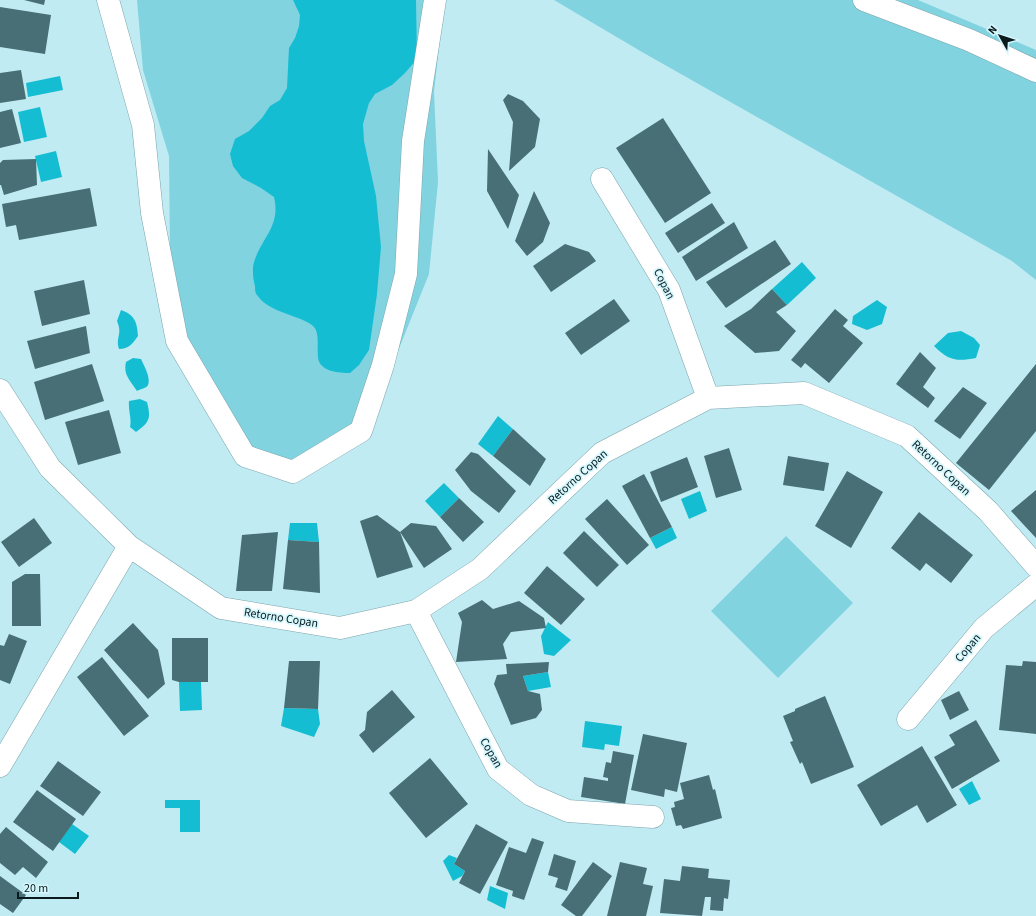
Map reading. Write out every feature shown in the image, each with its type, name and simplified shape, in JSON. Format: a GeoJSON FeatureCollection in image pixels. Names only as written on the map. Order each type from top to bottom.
{"type":"FeatureCollection","features":[{"type":"Feature","properties":{"kind":"street"},"geometry":{"type":"LineString","coordinates":[[108,0],[143,125],[152,213],[177,341],[245,456],[293,472],[361,431],[383,365],[406,274],[413,141],[435,0]]}},
{"type":"Feature","properties":{"kind":"street"},"geometry":{"type":"LineString","coordinates":[[864,0],[969,40],[1036,71]]}},
{"type":"Feature","properties":{"kind":"street","name":"Copan"},"geometry":{"type":"LineString","coordinates":[[602,179],[669,290],[708,398]]}},
{"type":"Feature","properties":{"kind":"street","name":"Retorno Copan"},"geometry":{"type":"LineString","coordinates":[[0,390],[50,468],[129,546],[221,608],[340,628],[416,611],[480,569],[602,453],[708,398],[804,393],[907,436],[988,510],[1036,566]]}},
{"type":"Feature","properties":{"kind":"street"},"geometry":{"type":"LineString","coordinates":[[0,766],[129,546]]}},
{"type":"Feature","properties":{"kind":"street","name":"Copan"},"geometry":{"type":"LineString","coordinates":[[908,719],[984,628],[1036,585]]}},
{"type":"Feature","properties":{"kind":"street","name":"Copan"},"geometry":{"type":"LineString","coordinates":[[416,611],[498,769],[531,795],[568,811],[653,817]]}},
{"type":"Feature","properties":{"kind":"shaded area"},"geometry":{"type":"Polygon","coordinates":[[[137,0],[444,0],[434,92],[438,182],[429,274],[390,371],[333,454],[279,470],[223,427],[190,359],[170,255],[169,156],[143,70],[137,0]]]}},
{"type":"Feature","properties":{"kind":"shaded area"},"geometry":{"type":"Polygon","coordinates":[[[293,0],[416,0],[417,59],[392,85],[375,94],[369,103],[363,124],[364,141],[376,196],[381,247],[377,294],[369,350],[359,365],[350,373],[331,371],[322,366],[318,357],[317,333],[312,325],[306,321],[271,307],[263,302],[256,294],[253,277],[253,265],[257,253],[273,224],[275,216],[274,197],[242,178],[233,166],[230,154],[235,139],[249,131],[262,118],[270,106],[280,100],[287,88],[289,48],[295,38],[299,26],[300,15],[293,0]]]}},
{"type":"Feature","properties":{"kind":"shaded area"},"geometry":{"type":"Polygon","coordinates":[[[554,0],[918,0],[1036,50],[1036,280],[1012,261],[642,52],[554,0]]]}},
{"type":"Feature","properties":{"kind":"shaded area"},"geometry":{"type":"Polygon","coordinates":[[[60,76],[63,90],[28,97],[26,83],[60,76]]]}},
{"type":"Feature","properties":{"kind":"shaded area"},"geometry":{"type":"Polygon","coordinates":[[[40,107],[47,137],[24,142],[18,112],[40,107]]]}},
{"type":"Feature","properties":{"kind":"shaded area"},"geometry":{"type":"Polygon","coordinates":[[[56,151],[62,177],[41,182],[35,156],[56,151]]]}},
{"type":"Feature","properties":{"kind":"shaded area"},"geometry":{"type":"Polygon","coordinates":[[[802,262],[816,278],[787,305],[772,289],[802,262]]]}},
{"type":"Feature","properties":{"kind":"shaded area"},"geometry":{"type":"Polygon","coordinates":[[[877,300],[887,307],[882,324],[867,330],[852,324],[853,316],[877,300]]]}},
{"type":"Feature","properties":{"kind":"shaded area"},"geometry":{"type":"Polygon","coordinates":[[[121,310],[129,314],[136,323],[138,336],[128,347],[119,349],[119,326],[117,321],[121,310]]]}},
{"type":"Feature","properties":{"kind":"shaded area"},"geometry":{"type":"Polygon","coordinates":[[[961,331],[974,338],[980,345],[976,358],[963,360],[953,359],[934,346],[948,333],[961,331]]]}},
{"type":"Feature","properties":{"kind":"shaded area"},"geometry":{"type":"Polygon","coordinates":[[[133,358],[141,359],[149,379],[149,382],[145,388],[137,391],[125,370],[126,362],[133,358]]]}},
{"type":"Feature","properties":{"kind":"shaded area"},"geometry":{"type":"Polygon","coordinates":[[[140,399],[147,402],[149,416],[147,422],[136,432],[130,427],[131,421],[129,401],[140,399]]]}},
{"type":"Feature","properties":{"kind":"shaded area"},"geometry":{"type":"Polygon","coordinates":[[[498,416],[513,429],[493,456],[478,444],[498,416]]]}},
{"type":"Feature","properties":{"kind":"shaded area"},"geometry":{"type":"Polygon","coordinates":[[[444,483],[459,498],[440,517],[425,501],[444,483]]]}},
{"type":"Feature","properties":{"kind":"shaded area"},"geometry":{"type":"Polygon","coordinates":[[[700,491],[707,511],[689,519],[681,499],[700,491]]]}},
{"type":"Feature","properties":{"kind":"shaded area"},"geometry":{"type":"Polygon","coordinates":[[[290,523],[317,523],[319,542],[288,540],[290,523]]]}},
{"type":"Feature","properties":{"kind":"shaded area"},"geometry":{"type":"Polygon","coordinates":[[[672,527],[677,538],[656,549],[650,538],[672,527]]]}},
{"type":"Feature","properties":{"kind":"shaded area"},"geometry":{"type":"Polygon","coordinates":[[[786,536],[853,603],[778,678],[711,611],[786,536]]]}},
{"type":"Feature","properties":{"kind":"shaded area"},"geometry":{"type":"Polygon","coordinates":[[[548,622],[571,640],[554,656],[544,654],[541,636],[548,622]]]}},
{"type":"Feature","properties":{"kind":"shaded area"},"geometry":{"type":"Polygon","coordinates":[[[548,672],[551,687],[528,691],[523,676],[548,672]]]}},
{"type":"Feature","properties":{"kind":"shaded area"},"geometry":{"type":"Polygon","coordinates":[[[179,682],[201,682],[202,710],[180,711],[179,682]]]}},
{"type":"Feature","properties":{"kind":"shaded area"},"geometry":{"type":"Polygon","coordinates":[[[284,708],[318,709],[320,724],[314,737],[281,726],[284,708]]]}},
{"type":"Feature","properties":{"kind":"shaded area"},"geometry":{"type":"Polygon","coordinates":[[[585,721],[622,726],[619,746],[605,744],[604,750],[582,747],[585,721]]]}},
{"type":"Feature","properties":{"kind":"shaded area"},"geometry":{"type":"Polygon","coordinates":[[[972,781],[981,799],[969,805],[959,789],[972,781]]]}},
{"type":"Feature","properties":{"kind":"shaded area"},"geometry":{"type":"Polygon","coordinates":[[[165,800],[200,800],[200,832],[180,832],[180,808],[165,808],[165,800]]]}},
{"type":"Feature","properties":{"kind":"shaded area"},"geometry":{"type":"Polygon","coordinates":[[[72,824],[89,836],[75,854],[59,842],[72,824]]]}},
{"type":"Feature","properties":{"kind":"shaded area"},"geometry":{"type":"Polygon","coordinates":[[[449,855],[457,858],[454,864],[465,871],[462,876],[453,881],[443,861],[449,855]]]}},
{"type":"Feature","properties":{"kind":"shaded area"},"geometry":{"type":"Polygon","coordinates":[[[490,886],[508,893],[505,909],[487,900],[490,886]]]}},
{"type":"Feature","properties":{"kind":"building"},"geometry":{"type":"Polygon","coordinates":[[[24,0],[45,0],[44,5],[24,0]]]}},
{"type":"Feature","properties":{"kind":"building"},"geometry":{"type":"Polygon","coordinates":[[[0,7],[51,15],[45,54],[0,47],[0,7]]]}},
{"type":"Feature","properties":{"kind":"building"},"geometry":{"type":"Polygon","coordinates":[[[21,70],[26,99],[0,103],[0,73],[21,70]]]}},
{"type":"Feature","properties":{"kind":"building"},"geometry":{"type":"Polygon","coordinates":[[[508,94],[523,101],[540,119],[535,147],[509,171],[513,122],[503,100],[508,94]]]}},
{"type":"Feature","properties":{"kind":"building"},"geometry":{"type":"Polygon","coordinates":[[[12,109],[21,143],[0,148],[0,112],[12,109]]]}},
{"type":"Feature","properties":{"kind":"building"},"geometry":{"type":"Polygon","coordinates":[[[663,118],[711,193],[665,223],[616,148],[663,118]]]}},
{"type":"Feature","properties":{"kind":"building"},"geometry":{"type":"Polygon","coordinates":[[[488,149],[519,195],[508,229],[487,191],[488,149]]]}},
{"type":"Feature","properties":{"kind":"building"},"geometry":{"type":"Polygon","coordinates":[[[36,159],[37,185],[4,195],[0,185],[0,163],[3,160],[36,159]]]}},
{"type":"Feature","properties":{"kind":"building"},"geometry":{"type":"Polygon","coordinates":[[[90,188],[97,226],[19,240],[16,225],[6,227],[2,204],[90,188]]]}},
{"type":"Feature","properties":{"kind":"building"},"geometry":{"type":"Polygon","coordinates":[[[534,191],[550,223],[543,242],[527,256],[515,241],[534,191]]]}},
{"type":"Feature","properties":{"kind":"building"},"geometry":{"type":"Polygon","coordinates":[[[712,203],[725,223],[678,253],[665,233],[712,203]]]}},
{"type":"Feature","properties":{"kind":"building"},"geometry":{"type":"Polygon","coordinates":[[[734,222],[748,248],[696,281],[682,257],[734,222]]]}},
{"type":"Feature","properties":{"kind":"building"},"geometry":{"type":"Polygon","coordinates":[[[775,240],[791,264],[726,308],[706,282],[775,240]]]}},
{"type":"Feature","properties":{"kind":"building"},"geometry":{"type":"Polygon","coordinates":[[[565,244],[589,252],[596,261],[551,292],[533,266],[565,244]]]}},
{"type":"Feature","properties":{"kind":"building"},"geometry":{"type":"Polygon","coordinates":[[[84,280],[90,314],[42,326],[34,291],[84,280]]]}},
{"type":"Feature","properties":{"kind":"building"},"geometry":{"type":"Polygon","coordinates":[[[772,289],[787,305],[776,312],[796,331],[779,351],[755,353],[724,326],[751,309],[772,289]]]}},
{"type":"Feature","properties":{"kind":"building"},"geometry":{"type":"Polygon","coordinates":[[[614,299],[630,321],[581,355],[565,333],[614,299]]]}},
{"type":"Feature","properties":{"kind":"building"},"geometry":{"type":"Polygon","coordinates":[[[835,309],[848,320],[843,326],[863,343],[829,383],[805,363],[801,368],[791,360],[835,309]]]}},
{"type":"Feature","properties":{"kind":"building"},"geometry":{"type":"Polygon","coordinates":[[[86,326],[90,353],[35,369],[27,341],[86,326]]]}},
{"type":"Feature","properties":{"kind":"building"},"geometry":{"type":"Polygon","coordinates":[[[920,352],[936,368],[923,387],[935,398],[928,408],[896,384],[920,352]]]}},
{"type":"Feature","properties":{"kind":"building"},"geometry":{"type":"Polygon","coordinates":[[[92,364],[104,401],[45,420],[34,382],[92,364]]]}},
{"type":"Feature","properties":{"kind":"building"},"geometry":{"type":"Polygon","coordinates":[[[1036,364],[1036,431],[989,490],[956,463],[1036,364]]]}},
{"type":"Feature","properties":{"kind":"building"},"geometry":{"type":"Polygon","coordinates":[[[963,387],[987,403],[960,439],[934,421],[963,387]]]}},
{"type":"Feature","properties":{"kind":"building"},"geometry":{"type":"Polygon","coordinates":[[[109,410],[121,453],[78,465],[65,422],[109,410]]]}},
{"type":"Feature","properties":{"kind":"building"},"geometry":{"type":"Polygon","coordinates":[[[513,429],[546,459],[530,486],[493,456],[513,429]]]}},
{"type":"Feature","properties":{"kind":"building"},"geometry":{"type":"Polygon","coordinates":[[[729,448],[742,490],[716,498],[704,456],[729,448]]]}},
{"type":"Feature","properties":{"kind":"building"},"geometry":{"type":"Polygon","coordinates":[[[471,452],[478,454],[516,491],[499,513],[471,491],[455,470],[471,452]]]}},
{"type":"Feature","properties":{"kind":"building"},"geometry":{"type":"Polygon","coordinates":[[[788,456],[829,463],[824,491],[783,485],[788,456]]]}},
{"type":"Feature","properties":{"kind":"building"},"geometry":{"type":"Polygon","coordinates":[[[687,457],[698,487],[661,502],[650,472],[687,457]]]}},
{"type":"Feature","properties":{"kind":"building"},"geometry":{"type":"Polygon","coordinates":[[[847,471],[883,492],[851,548],[815,526],[847,471]]]}},
{"type":"Feature","properties":{"kind":"building"},"geometry":{"type":"Polygon","coordinates":[[[644,474],[672,527],[650,538],[622,486],[644,474]]]}},
{"type":"Feature","properties":{"kind":"building"},"geometry":{"type":"Polygon","coordinates":[[[1036,490],[1036,538],[1011,511],[1036,490]]]}},
{"type":"Feature","properties":{"kind":"building"},"geometry":{"type":"Polygon","coordinates":[[[459,498],[484,522],[463,542],[440,517],[459,498]]]}},
{"type":"Feature","properties":{"kind":"building"},"geometry":{"type":"Polygon","coordinates":[[[607,499],[649,545],[627,565],[585,519],[607,499]]]}},
{"type":"Feature","properties":{"kind":"building"},"geometry":{"type":"Polygon","coordinates":[[[919,512],[973,555],[951,583],[926,563],[920,571],[891,548],[919,512]]]}},
{"type":"Feature","properties":{"kind":"building"},"geometry":{"type":"Polygon","coordinates":[[[377,515],[400,532],[413,567],[377,578],[360,521],[377,515]]]}},
{"type":"Feature","properties":{"kind":"building"},"geometry":{"type":"Polygon","coordinates":[[[34,518],[52,543],[19,567],[1,542],[34,518]]]}},
{"type":"Feature","properties":{"kind":"building"},"geometry":{"type":"Polygon","coordinates":[[[411,523],[436,526],[452,549],[424,568],[400,532],[411,523]]]}},
{"type":"Feature","properties":{"kind":"building"},"geometry":{"type":"Polygon","coordinates":[[[584,531],[619,565],[597,587],[563,553],[584,531]]]}},
{"type":"Feature","properties":{"kind":"building"},"geometry":{"type":"Polygon","coordinates":[[[278,532],[272,591],[236,591],[242,535],[278,532]]]}},
{"type":"Feature","properties":{"kind":"building"},"geometry":{"type":"Polygon","coordinates":[[[288,540],[319,542],[320,593],[283,589],[288,540]]]}},
{"type":"Feature","properties":{"kind":"building"},"geometry":{"type":"Polygon","coordinates":[[[547,566],[585,599],[561,625],[524,593],[547,566]]]}},
{"type":"Feature","properties":{"kind":"building"},"geometry":{"type":"Polygon","coordinates":[[[25,574],[40,574],[41,626],[12,626],[12,582],[25,574]]]}},
{"type":"Feature","properties":{"kind":"building"},"geometry":{"type":"Polygon","coordinates":[[[482,600],[493,609],[519,601],[544,618],[546,628],[511,632],[503,644],[507,659],[456,662],[462,622],[458,613],[482,600]]]}},
{"type":"Feature","properties":{"kind":"building"},"geometry":{"type":"Polygon","coordinates":[[[133,623],[158,650],[165,684],[148,699],[104,650],[133,623]]]}},
{"type":"Feature","properties":{"kind":"building"},"geometry":{"type":"Polygon","coordinates":[[[9,634],[27,641],[10,684],[0,680],[0,645],[4,646],[9,634]]]}},
{"type":"Feature","properties":{"kind":"building"},"geometry":{"type":"Polygon","coordinates":[[[172,638],[208,638],[208,682],[179,682],[172,680],[172,638]]]}},
{"type":"Feature","properties":{"kind":"building"},"geometry":{"type":"Polygon","coordinates":[[[102,657],[149,716],[124,736],[77,677],[102,657]]]}},
{"type":"Feature","properties":{"kind":"building"},"geometry":{"type":"Polygon","coordinates":[[[289,661],[320,661],[318,709],[284,708],[289,661]]]}},
{"type":"Feature","properties":{"kind":"building"},"geometry":{"type":"Polygon","coordinates":[[[1023,661],[1036,662],[1036,734],[999,730],[1006,665],[1022,666],[1023,661]]]}},
{"type":"Feature","properties":{"kind":"building"},"geometry":{"type":"Polygon","coordinates":[[[549,662],[548,672],[523,676],[528,691],[540,694],[542,710],[536,718],[511,725],[494,684],[497,675],[507,674],[506,664],[549,662]]]}},
{"type":"Feature","properties":{"kind":"building"},"geometry":{"type":"Polygon","coordinates":[[[392,690],[415,717],[373,753],[359,735],[365,730],[367,712],[392,690]]]}},
{"type":"Feature","properties":{"kind":"building"},"geometry":{"type":"Polygon","coordinates":[[[959,691],[969,710],[950,720],[941,700],[959,691]]]}},
{"type":"Feature","properties":{"kind":"building"},"geometry":{"type":"Polygon","coordinates":[[[825,696],[854,767],[811,784],[802,762],[800,764],[790,742],[793,741],[783,716],[825,696]]]}},
{"type":"Feature","properties":{"kind":"building"},"geometry":{"type":"Polygon","coordinates":[[[976,720],[1000,761],[952,789],[934,757],[955,745],[949,735],[976,720]]]}},
{"type":"Feature","properties":{"kind":"building"},"geometry":{"type":"Polygon","coordinates":[[[643,734],[687,743],[677,792],[665,789],[664,797],[631,790],[643,734]]]}},
{"type":"Feature","properties":{"kind":"building"},"geometry":{"type":"Polygon","coordinates":[[[922,746],[957,805],[927,823],[917,805],[881,826],[857,785],[922,746]]]}},
{"type":"Feature","properties":{"kind":"building"},"geometry":{"type":"Polygon","coordinates":[[[613,751],[634,755],[625,804],[581,797],[584,777],[608,781],[608,778],[603,777],[606,762],[611,763],[613,751]]]}},
{"type":"Feature","properties":{"kind":"building"},"geometry":{"type":"Polygon","coordinates":[[[430,758],[468,804],[426,838],[389,793],[430,758]]]}},
{"type":"Feature","properties":{"kind":"building"},"geometry":{"type":"Polygon","coordinates":[[[58,761],[101,792],[83,816],[40,786],[58,761]]]}},
{"type":"Feature","properties":{"kind":"building"},"geometry":{"type":"Polygon","coordinates":[[[709,775],[713,790],[715,789],[722,818],[683,829],[681,825],[676,826],[671,808],[675,807],[674,802],[684,799],[680,783],[709,775]]]}},
{"type":"Feature","properties":{"kind":"building"},"geometry":{"type":"Polygon","coordinates":[[[37,790],[76,819],[53,851],[13,822],[37,790]]]}},
{"type":"Feature","properties":{"kind":"building"},"geometry":{"type":"Polygon","coordinates":[[[476,824],[508,842],[480,894],[459,883],[465,871],[454,864],[476,824]]]}},
{"type":"Feature","properties":{"kind":"building"},"geometry":{"type":"Polygon","coordinates":[[[6,827],[48,862],[36,878],[23,867],[15,875],[0,863],[0,834],[6,827]]]}},
{"type":"Feature","properties":{"kind":"building"},"geometry":{"type":"Polygon","coordinates":[[[532,838],[544,842],[524,900],[512,896],[513,891],[496,885],[509,847],[526,853],[532,838]]]}},
{"type":"Feature","properties":{"kind":"building"},"geometry":{"type":"Polygon","coordinates":[[[554,854],[576,861],[567,891],[555,887],[558,878],[548,875],[554,854]]]}},
{"type":"Feature","properties":{"kind":"building"},"geometry":{"type":"Polygon","coordinates":[[[593,862],[612,876],[582,916],[576,916],[561,905],[593,862]]]}},
{"type":"Feature","properties":{"kind":"building"},"geometry":{"type":"Polygon","coordinates":[[[620,862],[647,868],[643,884],[653,886],[646,916],[607,916],[620,862]]]}},
{"type":"Feature","properties":{"kind":"building"},"geometry":{"type":"Polygon","coordinates":[[[682,866],[709,869],[708,878],[730,880],[728,899],[724,898],[723,911],[710,910],[711,897],[705,897],[702,916],[660,913],[664,879],[680,881],[682,866]]]}},
{"type":"Feature","properties":{"kind":"building"},"geometry":{"type":"Polygon","coordinates":[[[0,876],[26,895],[13,913],[0,904],[0,876]]]}}]}
